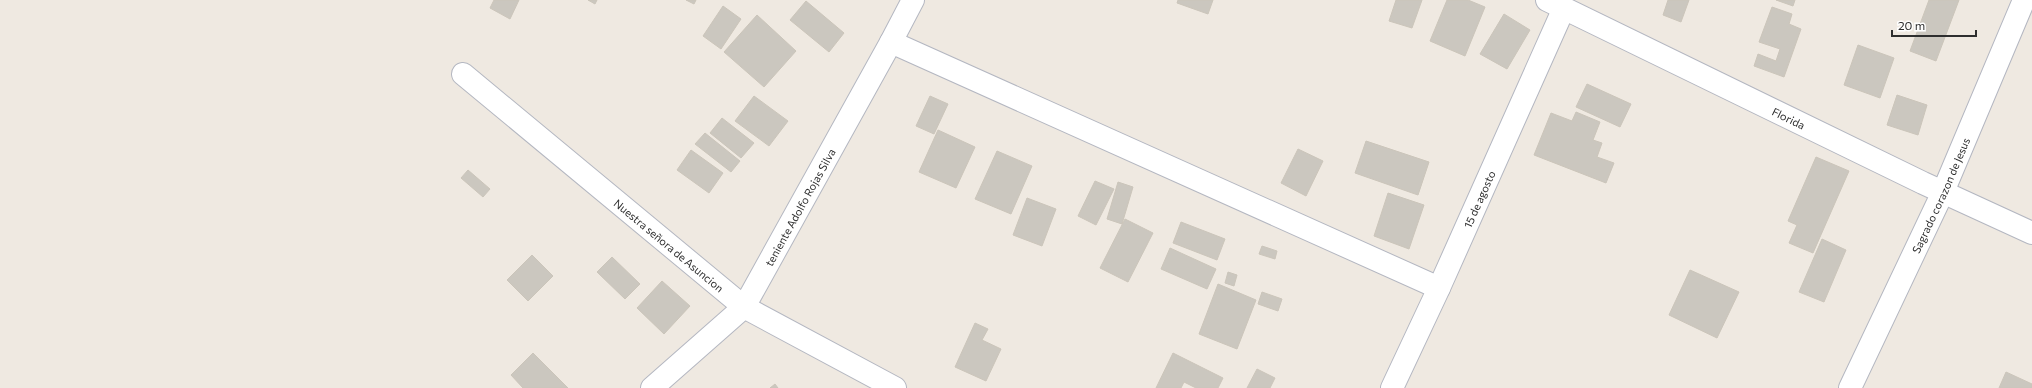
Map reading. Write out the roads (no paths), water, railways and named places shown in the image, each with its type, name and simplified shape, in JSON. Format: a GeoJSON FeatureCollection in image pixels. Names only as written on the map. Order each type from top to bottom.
{"type":"FeatureCollection","features":[{"type":"Feature","properties":{"kind":"street","name":"teniente Adolfo Rojas Silva"},"geometry":{"type":"LineString","coordinates":[[652,388],[744,306],[913,0]]}},
{"type":"Feature","properties":{"kind":"street","name":"Sagrado corazon de Jesus"},"geometry":{"type":"LineString","coordinates":[[1850,388],[1943,192],[2024,0]]}},
{"type":"Feature","properties":{"kind":"street","name":"Florida"},"geometry":{"type":"LineString","coordinates":[[1555,4],[1943,192],[2032,233]]}},
{"type":"Feature","properties":{"kind":"street","name":"15 de agosto"},"geometry":{"type":"LineString","coordinates":[[1392,388],[1439,288],[1555,4]]}},
{"type":"Feature","properties":{"kind":"street"},"geometry":{"type":"LineString","coordinates":[[891,42],[1439,288]]}},
{"type":"Feature","properties":{"kind":"street","name":"Nuestra señora de Asuncion"},"geometry":{"type":"LineString","coordinates":[[463,74],[744,306],[895,388]]}}]}
